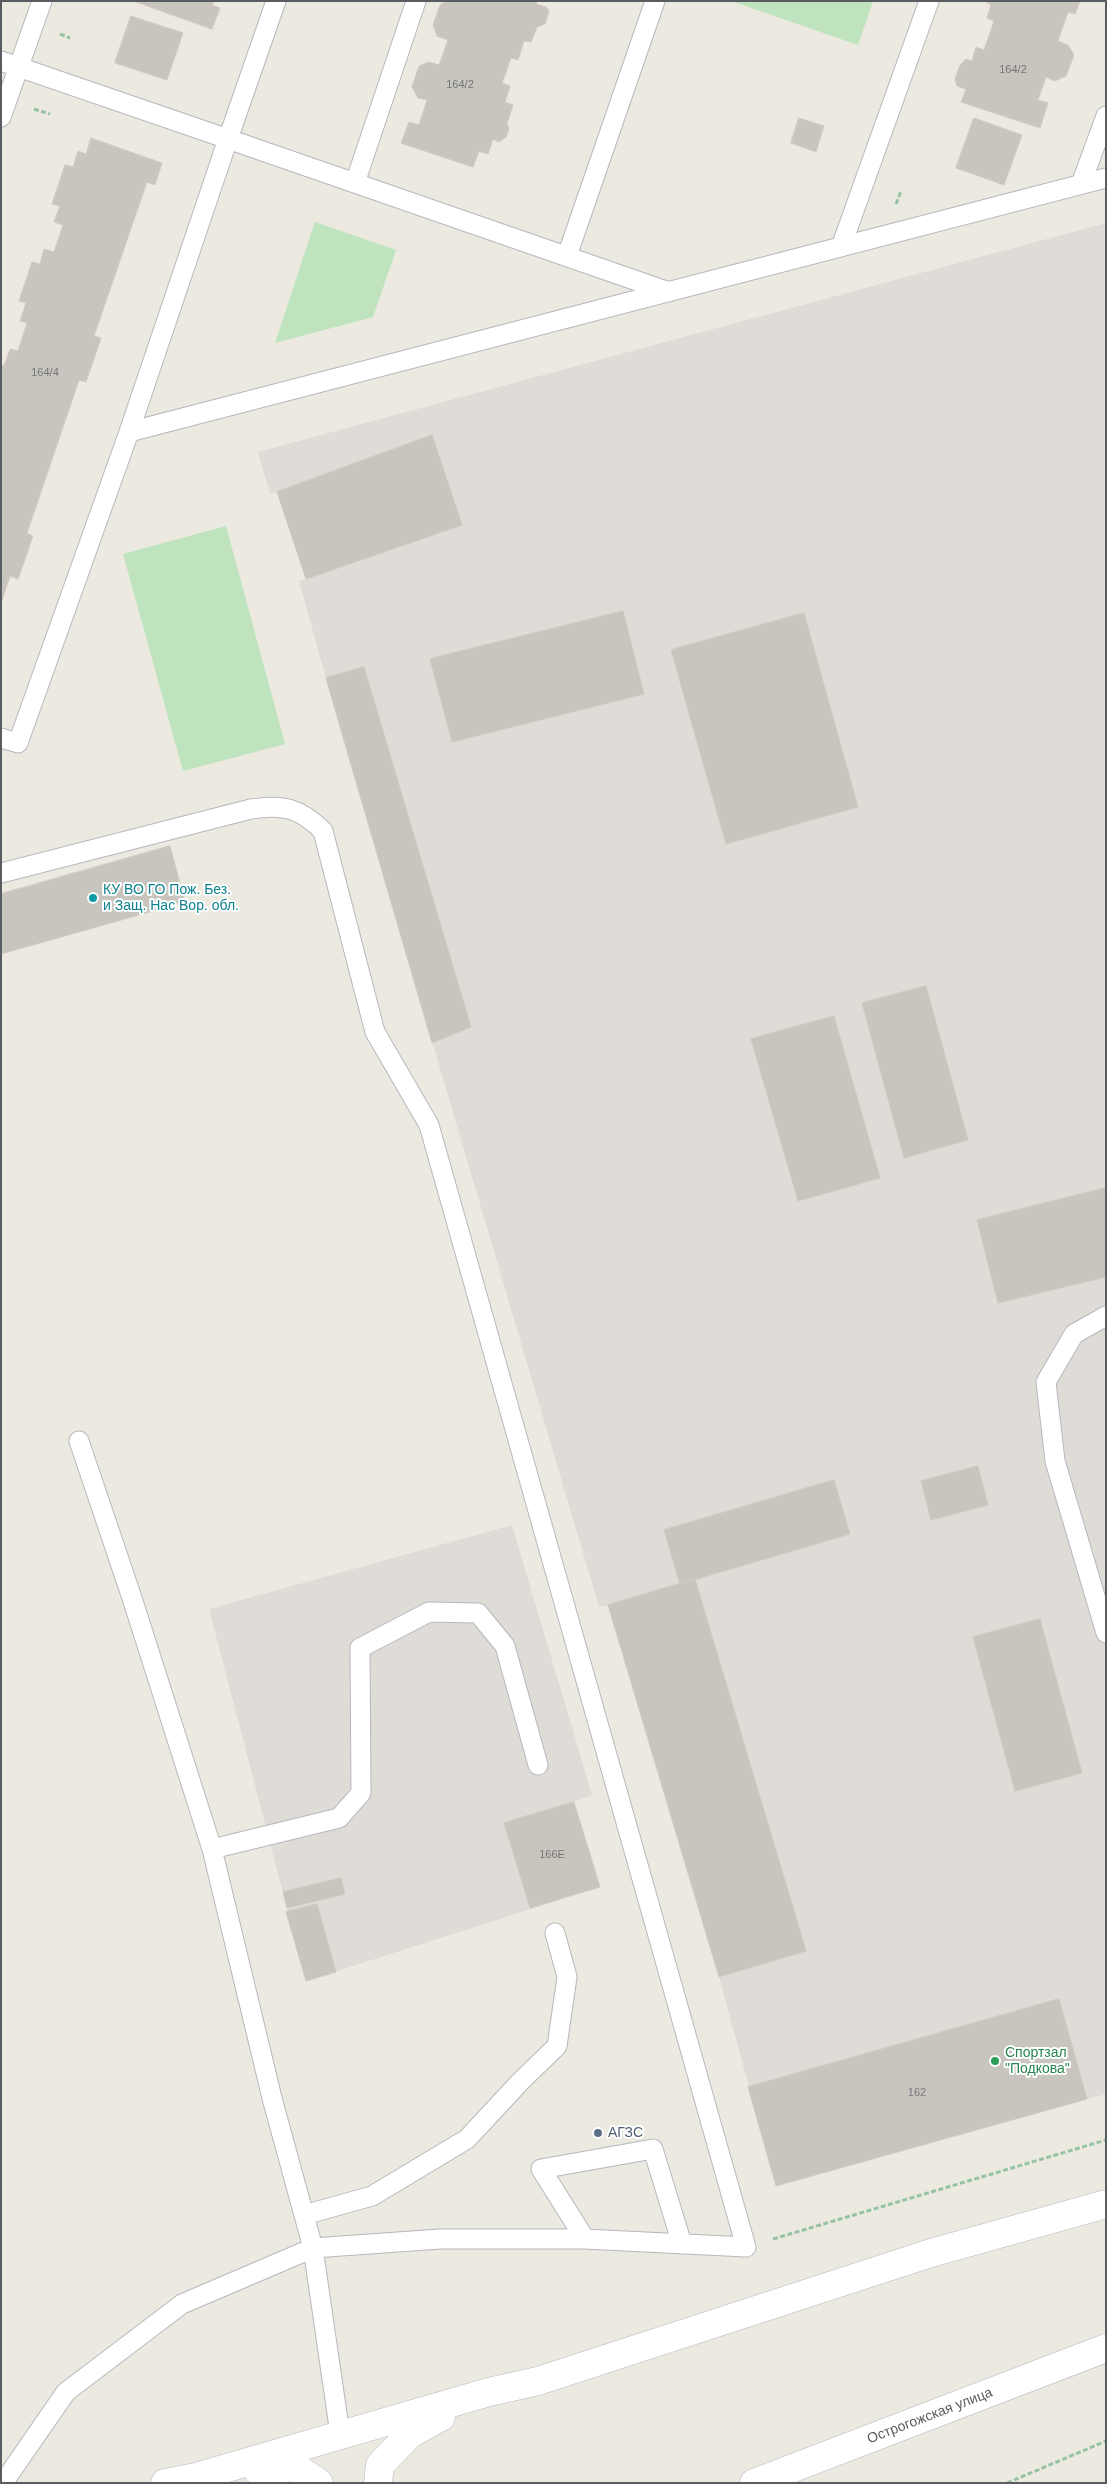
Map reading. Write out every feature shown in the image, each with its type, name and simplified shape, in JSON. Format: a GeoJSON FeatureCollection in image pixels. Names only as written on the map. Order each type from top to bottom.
{"type":"FeatureCollection","features":[{"type":"Feature","properties":{"kind":"street"},"geometry":{"type":"LineString","coordinates":[[196,2477],[340,2434],[538,2380],[931,2253],[1106,2204]]}},
{"type":"Feature","properties":{"kind":"street","name":"Острогожская улица"},"geometry":{"type":"LineString","coordinates":[[754,2483],[1106,2348]]}},
{"type":"Feature","properties":{"kind":"street"},"geometry":{"type":"LineString","coordinates":[[378,2483],[380,2465],[410,2434],[489,2392]]}},
{"type":"Feature","properties":{"kind":"street"},"geometry":{"type":"LineString","coordinates":[[165,2483],[196,2477],[295,2467],[319,2483]]}},
{"type":"Feature","properties":{"kind":"lane"},"geometry":{"type":"LineString","coordinates":[[1,117],[10,64],[42,1]]}},
{"type":"Feature","properties":{"kind":"lane"},"geometry":{"type":"LineString","coordinates":[[1,738],[18,744],[129,432],[276,1]]}},
{"type":"Feature","properties":{"kind":"lane"},"geometry":{"type":"LineString","coordinates":[[355,183],[416,1]]}},
{"type":"Feature","properties":{"kind":"lane"},"geometry":{"type":"LineString","coordinates":[[567,256],[655,1]]}},
{"type":"Feature","properties":{"kind":"lane"},"geometry":{"type":"LineString","coordinates":[[841,247],[929,1]]}},
{"type":"Feature","properties":{"kind":"lane"},"geometry":{"type":"LineString","coordinates":[[10,64],[669,292]]}},
{"type":"Feature","properties":{"kind":"lane"},"geometry":{"type":"LineString","coordinates":[[1081,184],[1106,116]]}},
{"type":"Feature","properties":{"kind":"lane"},"geometry":{"type":"LineString","coordinates":[[129,432],[1106,178]]}},
{"type":"Feature","properties":{"kind":"lane"},"geometry":{"type":"LineString","coordinates":[[1,873],[242,811],[272,806],[296,810],[310,818],[323,831],[375,1032],[429,1125],[746,2247],[585,2240],[440,2239],[313,2248],[182,2304],[66,2392],[3,2483]]}},
{"type":"Feature","properties":{"kind":"lane"},"geometry":{"type":"LineString","coordinates":[[1106,1316],[1074,1334],[1046,1382],[1054,1461],[1106,1633]]}},
{"type":"Feature","properties":{"kind":"lane"},"geometry":{"type":"LineString","coordinates":[[79,1441],[132,1598],[212,1849],[273,2102],[313,2248],[340,2434]]}},
{"type":"Feature","properties":{"kind":"lane"},"geometry":{"type":"LineString","coordinates":[[212,1849],[339,1818],[361,1793],[360,1648],[429,1612],[478,1614],[505,1646],[538,1765]]}},
{"type":"Feature","properties":{"kind":"lane"},"geometry":{"type":"LineString","coordinates":[[304,2215],[372,2196],[467,2139],[520,2082],[557,2046],[567,1977],[555,1933]]}},
{"type":"Feature","properties":{"kind":"lane"},"geometry":{"type":"LineString","coordinates":[[585,2240],[541,2169],[653,2149],[682,2244]]}},
{"type":"Feature","properties":{"kind":"path"},"geometry":{"type":"LineString","coordinates":[[746,2247],[1106,2140]]}},
{"type":"Feature","properties":{"kind":"path"},"geometry":{"type":"LineString","coordinates":[[1007,2483],[1106,2441]]}},
{"type":"Feature","properties":{"kind":"shaded area"},"geometry":{"type":"Polygon","coordinates":[[[1106,223],[1106,2094],[776,2186],[719,1977],[609,1605],[599,1607],[343,740],[299,581],[306,578],[277,492],[270,494],[258,452],[1106,223]]]}},
{"type":"Feature","properties":{"kind":"shaded area"},"geometry":{"type":"Polygon","coordinates":[[[512,1525],[592,1795],[574,1802],[600,1887],[306,1981],[209,1609],[512,1525]]]}},
{"type":"Feature","properties":{"kind":"green space"},"geometry":{"type":"Polygon","coordinates":[[[731,1],[873,1],[858,45],[731,1]]]}},
{"type":"Feature","properties":{"kind":"green space"},"geometry":{"type":"Polygon","coordinates":[[[315,222],[396,250],[373,317],[275,343],[315,222]]]}},
{"type":"Feature","properties":{"kind":"green space"},"geometry":{"type":"Polygon","coordinates":[[[226,526],[285,744],[183,771],[123,554],[226,526]]]}},
{"type":"Feature","properties":{"kind":"building"},"geometry":{"type":"Polygon","coordinates":[[[134,1],[214,1],[212,5],[220,8],[212,29],[134,1]]]}},
{"type":"Feature","properties":{"kind":"building"},"geometry":{"type":"Polygon","coordinates":[[[447,1],[537,1],[536,4],[546,7],[549,11],[545,24],[537,27],[531,42],[524,41],[518,60],[511,58],[502,83],[510,86],[505,102],[513,105],[507,123],[509,129],[506,137],[499,142],[493,139],[488,154],[479,151],[473,167],[401,143],[409,122],[419,125],[427,100],[418,98],[412,87],[419,66],[429,62],[439,65],[448,40],[437,36],[433,25],[440,5],[447,1]]]}},
{"type":"Feature","properties":{"kind":"building"},"geometry":{"type":"Polygon","coordinates":[[[985,1],[1080,1],[1075,14],[1068,12],[1058,41],[1068,45],[1074,55],[1066,76],[1055,81],[1046,77],[1038,100],[1048,103],[1040,128],[961,102],[966,89],[957,86],[955,79],[960,65],[966,59],[972,61],[976,47],[984,50],[994,21],[987,18],[991,5],[985,1]]]}},
{"type":"Feature","properties":{"kind":"building"},"geometry":{"type":"Polygon","coordinates":[[[131,16],[183,33],[167,80],[115,63],[131,16]]]}},
{"type":"Feature","properties":{"kind":"building"},"geometry":{"type":"Polygon","coordinates":[[[799,118],[824,126],[816,152],[791,143],[799,118]]]}},
{"type":"Feature","properties":{"kind":"building"},"geometry":{"type":"Polygon","coordinates":[[[974,118],[1022,135],[1004,185],[956,168],[974,118]]]}},
{"type":"Feature","properties":{"kind":"building"},"geometry":{"type":"Polygon","coordinates":[[[91,138],[162,163],[155,185],[147,182],[94,336],[101,338],[86,382],[79,380],[27,533],[33,536],[18,579],[10,576],[1,603],[1,365],[4,366],[10,349],[18,351],[27,323],[20,321],[26,303],[19,301],[32,262],[40,264],[44,249],[54,252],[63,225],[54,222],[60,206],[52,204],[65,165],[73,167],[78,151],[86,154],[91,138]]]}},
{"type":"Feature","properties":{"kind":"building"},"geometry":{"type":"Polygon","coordinates":[[[432,435],[462,525],[306,579],[277,492],[432,435]]]}},
{"type":"Feature","properties":{"kind":"building"},"geometry":{"type":"Polygon","coordinates":[[[623,611],[644,694],[452,742],[430,659],[623,611]]]}},
{"type":"Feature","properties":{"kind":"building"},"geometry":{"type":"Polygon","coordinates":[[[804,613],[858,807],[726,844],[671,650],[804,613]]]}},
{"type":"Feature","properties":{"kind":"building"},"geometry":{"type":"Polygon","coordinates":[[[364,667],[471,1027],[432,1043],[326,678],[364,667]]]}},
{"type":"Feature","properties":{"kind":"building","name":"КУ ВО ГО Пож. Без. и Защ. Нас Вор. обл."},"geometry":{"type":"Polygon","coordinates":[[[170,846],[185,902],[1,954],[1,894],[170,846]]]}},
{"type":"Feature","properties":{"kind":"building"},"geometry":{"type":"Polygon","coordinates":[[[926,986],[968,1140],[904,1158],[862,1003],[926,986]]]}},
{"type":"Feature","properties":{"kind":"building"},"geometry":{"type":"Polygon","coordinates":[[[834,1016],[880,1178],[798,1201],[751,1039],[834,1016]]]}},
{"type":"Feature","properties":{"kind":"building"},"geometry":{"type":"Polygon","coordinates":[[[1106,1188],[1106,1277],[998,1303],[977,1220],[1106,1188]]]}},
{"type":"Feature","properties":{"kind":"building"},"geometry":{"type":"Polygon","coordinates":[[[978,1466],[988,1505],[931,1520],[921,1481],[978,1466]]]}},
{"type":"Feature","properties":{"kind":"building"},"geometry":{"type":"Polygon","coordinates":[[[834,1480],[850,1534],[680,1584],[664,1530],[834,1480]]]}},
{"type":"Feature","properties":{"kind":"building"},"geometry":{"type":"Polygon","coordinates":[[[695,1579],[806,1951],[719,1977],[608,1605],[695,1579]]]}},
{"type":"Feature","properties":{"kind":"building"},"geometry":{"type":"Polygon","coordinates":[[[1040,1619],[1082,1773],[1015,1791],[973,1637],[1040,1619]]]}},
{"type":"Feature","properties":{"kind":"building"},"geometry":{"type":"Polygon","coordinates":[[[574,1802],[600,1887],[530,1908],[504,1823],[574,1802]]]}},
{"type":"Feature","properties":{"kind":"building"},"geometry":{"type":"Polygon","coordinates":[[[341,1878],[345,1894],[287,1908],[283,1892],[341,1878]]]}},
{"type":"Feature","properties":{"kind":"building"},"geometry":{"type":"Polygon","coordinates":[[[317,1904],[336,1972],[306,1981],[286,1912],[317,1904]]]}},
{"type":"Feature","properties":{"kind":"building"},"geometry":{"type":"Polygon","coordinates":[[[1059,1999],[1087,2099],[776,2186],[748,2087],[1059,1999]]]}},
{"type":"Feature","properties":{"kind":"place","name":"КУ ВО ГО Пож. Без. и Защ. Нас Вор. обл."},"geometry":{"type":"Point","coordinates":[93,898]}},
{"type":"Feature","properties":{"kind":"place","name":"Спортзал \"Подкова\""},"geometry":{"type":"Point","coordinates":[995,2061]}},
{"type":"Feature","properties":{"kind":"place","name":"АГЗС"},"geometry":{"type":"Point","coordinates":[598,2133]}}]}
